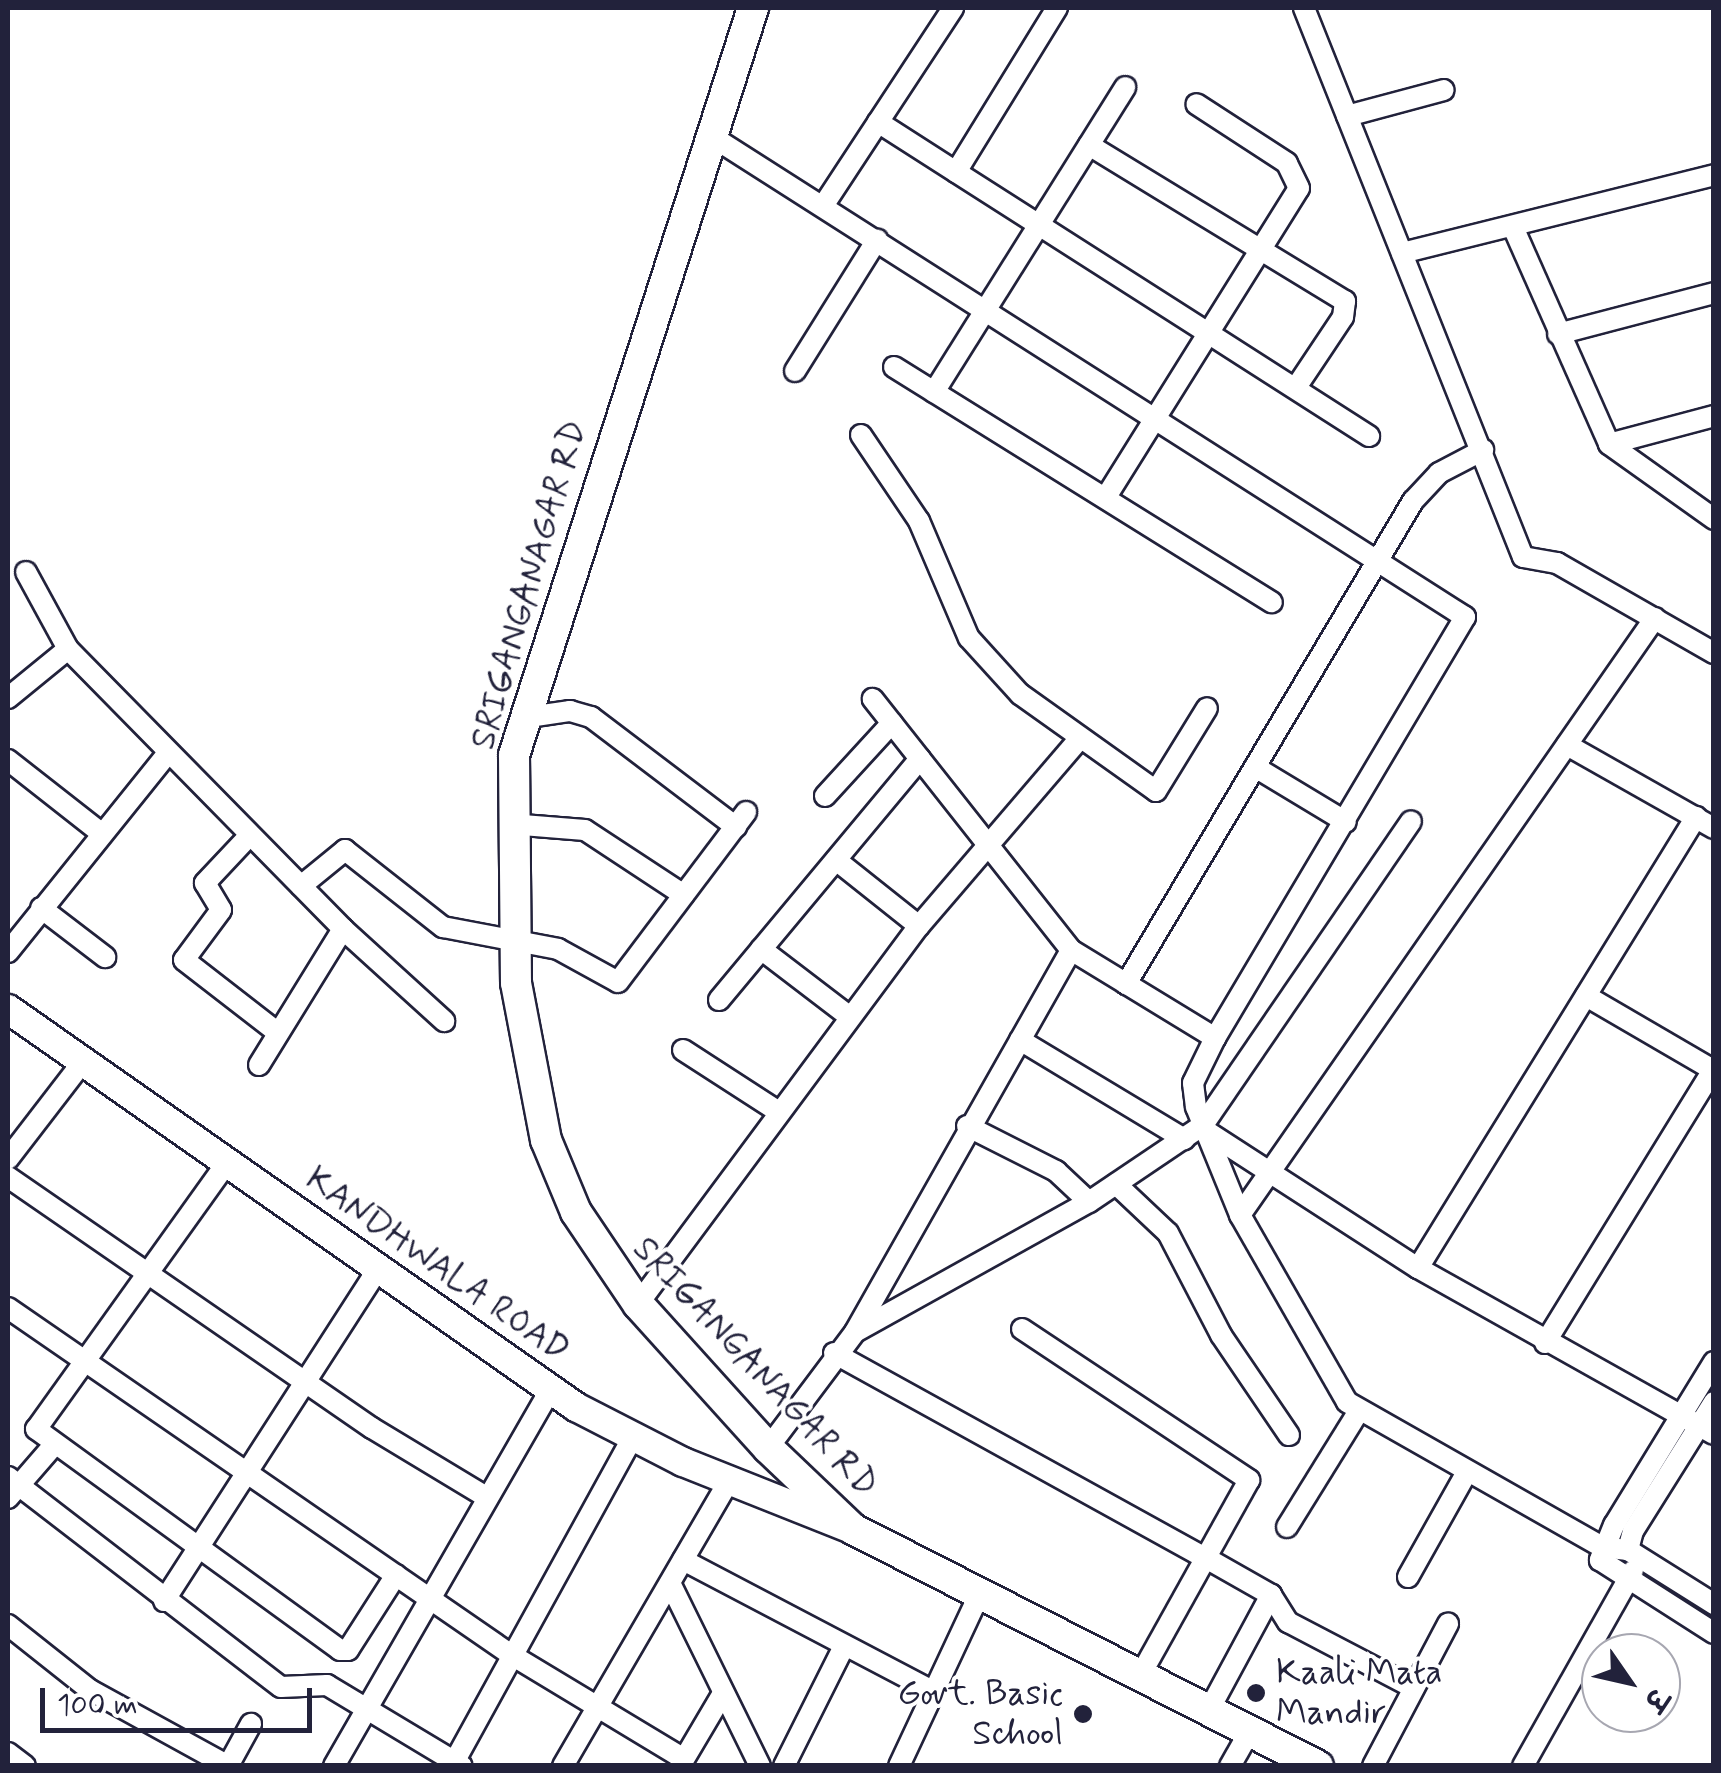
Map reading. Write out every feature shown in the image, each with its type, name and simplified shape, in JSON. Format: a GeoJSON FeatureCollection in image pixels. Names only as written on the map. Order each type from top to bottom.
{"type":"FeatureCollection","features":[{"type":"Feature","properties":{"kind":"main road","name":"SRIGANGANAGAR RD"},"geometry":{"type":"LineString","coordinates":[[753,8],[708,134],[522,718],[510,824],[513,942],[546,1140],[576,1212],[638,1304],[768,1448],[852,1530],[1318,1766]]}},
{"type":"Feature","properties":{"kind":"street"},"geometry":{"type":"LineString","coordinates":[[823,206],[954,8]]}},
{"type":"Feature","properties":{"kind":"street"},"geometry":{"type":"LineString","coordinates":[[956,172],[1058,8]]}},
{"type":"Feature","properties":{"kind":"street"},"geometry":{"type":"LineString","coordinates":[[1304,8],[1527,562],[1558,564],[1714,653]]}},
{"type":"Feature","properties":{"kind":"street"},"geometry":{"type":"LineString","coordinates":[[934,392],[1125,87]]}},
{"type":"Feature","properties":{"kind":"street"},"geometry":{"type":"LineString","coordinates":[[1347,116],[1444,90]]}},
{"type":"Feature","properties":{"kind":"street"},"geometry":{"type":"LineString","coordinates":[[1106,497],[1296,197],[1296,171],[1196,104]]}},
{"type":"Feature","properties":{"kind":"street"},"geometry":{"type":"LineString","coordinates":[[878,122],[1297,386],[1368,436]]}},
{"type":"Feature","properties":{"kind":"street"},"geometry":{"type":"LineString","coordinates":[[708,134],[1158,415],[1458,610],[1465,623],[1215,1038],[1193,1083],[1204,1128],[1240,1215],[1339,1391],[1359,1411],[1602,1547],[1633,1556],[1714,1604]]}},
{"type":"Feature","properties":{"kind":"street"},"geometry":{"type":"LineString","coordinates":[[1089,145],[1338,295],[1348,308],[1297,386]]}},
{"type":"Feature","properties":{"kind":"street"},"geometry":{"type":"LineString","coordinates":[[1402,253],[1714,175]]}},
{"type":"Feature","properties":{"kind":"street"},"geometry":{"type":"LineString","coordinates":[[1513,227],[1609,444],[1714,519]]}},
{"type":"Feature","properties":{"kind":"street"},"geometry":{"type":"LineString","coordinates":[[795,371],[877,240]]}},
{"type":"Feature","properties":{"kind":"street"},"geometry":{"type":"LineString","coordinates":[[1558,334],[1714,294]]}},
{"type":"Feature","properties":{"kind":"street"},"geometry":{"type":"LineString","coordinates":[[894,367],[1272,602]]}},
{"type":"Feature","properties":{"kind":"street"},"geometry":{"type":"LineString","coordinates":[[1609,444],[1714,416]]}},
{"type":"Feature","properties":{"kind":"street"},"geometry":{"type":"LineString","coordinates":[[861,435],[919,521],[969,638],[1000,675],[1079,740],[1156,790],[1207,708]]}},
{"type":"Feature","properties":{"kind":"street"},"geometry":{"type":"LineString","coordinates":[[1126,984],[1378,560],[1430,480],[1483,450]]}},
{"type":"Feature","properties":{"kind":"street"},"geometry":{"type":"LineString","coordinates":[[26,572],[68,649],[343,929],[444,1021]]}},
{"type":"Feature","properties":{"kind":"street"},"geometry":{"type":"LineString","coordinates":[[1240,1215],[1655,618]]}},
{"type":"Feature","properties":{"kind":"street"},"geometry":{"type":"LineString","coordinates":[[8,698],[68,649]]}},
{"type":"Feature","properties":{"kind":"street"},"geometry":{"type":"LineString","coordinates":[[872,699],[1071,950],[1215,1038]]}},
{"type":"Feature","properties":{"kind":"street"},"geometry":{"type":"LineString","coordinates":[[301,886],[327,858],[345,850],[443,927],[558,949],[618,982],[741,820],[591,717],[570,712],[522,718]]}},
{"type":"Feature","properties":{"kind":"street"},"geometry":{"type":"LineString","coordinates":[[825,796],[892,723]]}},
{"type":"Feature","properties":{"kind":"street"},"geometry":{"type":"LineString","coordinates":[[638,1304],[919,926],[1079,740]]}},
{"type":"Feature","properties":{"kind":"street"},"geometry":{"type":"LineString","coordinates":[[1418,1268],[1586,996],[1705,823],[1567,745]]}},
{"type":"Feature","properties":{"kind":"street"},"geometry":{"type":"LineString","coordinates":[[8,952],[168,753]]}},
{"type":"Feature","properties":{"kind":"street"},"geometry":{"type":"LineString","coordinates":[[718,1000],[920,759]]}},
{"type":"Feature","properties":{"kind":"street"},"geometry":{"type":"LineString","coordinates":[[8,760],[101,834]]}},
{"type":"Feature","properties":{"kind":"street"},"geometry":{"type":"LineString","coordinates":[[1255,767],[1346,822]]}},
{"type":"Feature","properties":{"kind":"street"},"geometry":{"type":"LineString","coordinates":[[768,1448],[834,1353],[856,1332],[1090,1202],[1204,1128],[1411,821]]}},
{"type":"Feature","properties":{"kind":"street"},"geometry":{"type":"LineString","coordinates":[[510,824],[586,830],[684,895]]}},
{"type":"Feature","properties":{"kind":"street"},"geometry":{"type":"LineString","coordinates":[[250,835],[205,883],[221,910],[184,960],[278,1033]]}},
{"type":"Feature","properties":{"kind":"street"},"geometry":{"type":"LineString","coordinates":[[836,860],[919,926]]}},
{"type":"Feature","properties":{"kind":"street"},"geometry":{"type":"LineString","coordinates":[[41,908],[105,957]]}},
{"type":"Feature","properties":{"kind":"street"},"geometry":{"type":"LineString","coordinates":[[259,1065],[343,929]]}},
{"type":"Feature","properties":{"kind":"street"},"geometry":{"type":"LineString","coordinates":[[761,949],[850,1017]]}},
{"type":"Feature","properties":{"kind":"street"},"geometry":{"type":"LineString","coordinates":[[856,1332],[967,1126],[1071,950]]}},
{"type":"Feature","properties":{"kind":"street"},"geometry":{"type":"LineString","coordinates":[[1546,1343],[1713,1069],[1586,996]]}},
{"type":"Feature","properties":{"kind":"street","name":"KANDHWALA ROAD"},"geometry":{"type":"LineString","coordinates":[[8,1010],[550,1390],[632,1438],[852,1530]]}},
{"type":"Feature","properties":{"kind":"street"},"geometry":{"type":"LineString","coordinates":[[1020,1040],[1184,1139]]}},
{"type":"Feature","properties":{"kind":"street"},"geometry":{"type":"LineString","coordinates":[[683,1050],[779,1112]]}},
{"type":"Feature","properties":{"kind":"street"},"geometry":{"type":"LineString","coordinates":[[8,1159],[82,1063]]}},
{"type":"Feature","properties":{"kind":"street"},"geometry":{"type":"LineString","coordinates":[[967,1126],[1056,1171],[1090,1202]]}},
{"type":"Feature","properties":{"kind":"street"},"geometry":{"type":"LineString","coordinates":[[1204,1128],[1418,1268],[1698,1425]]}},
{"type":"Feature","properties":{"kind":"street"},"geometry":{"type":"LineString","coordinates":[[226,1164],[38,1422],[40,1437],[340,1650],[348,1650],[396,1576]]}},
{"type":"Feature","properties":{"kind":"street"},"geometry":{"type":"LineString","coordinates":[[8,1177],[304,1380],[488,1498]]}},
{"type":"Feature","properties":{"kind":"street"},"geometry":{"type":"LineString","coordinates":[[1116,1184],[1168,1233],[1221,1336],[1289,1434]]}},
{"type":"Feature","properties":{"kind":"street"},"geometry":{"type":"LineString","coordinates":[[164,1601],[378,1269]]}},
{"type":"Feature","properties":{"kind":"street"},"geometry":{"type":"LineString","coordinates":[[8,1308],[249,1469],[510,1654],[682,1762],[722,1694]]}},
{"type":"Feature","properties":{"kind":"street"},"geometry":{"type":"LineString","coordinates":[[1022,1329],[1249,1480],[1140,1676]]}},
{"type":"Feature","properties":{"kind":"street"},"geometry":{"type":"LineString","coordinates":[[834,1353],[1206,1558],[1270,1595],[1288,1622],[1414,1688]]}},
{"type":"Feature","properties":{"kind":"street"},"geometry":{"type":"LineString","coordinates":[[1524,1766],[1628,1582],[1633,1556],[1698,1425],[1714,1362]]}},
{"type":"Feature","properties":{"kind":"street"},"geometry":{"type":"LineString","coordinates":[[334,1766],[550,1390]]}},
{"type":"Feature","properties":{"kind":"street"},"geometry":{"type":"LineString","coordinates":[[1714,1402],[1602,1547],[1602,1566],[1714,1633]]}},
{"type":"Feature","properties":{"kind":"street"},"geometry":{"type":"LineString","coordinates":[[1287,1527],[1359,1411]]}},
{"type":"Feature","properties":{"kind":"street"},"geometry":{"type":"LineString","coordinates":[[53,1446],[11,1486],[281,1687],[316,1682],[456,1764],[510,1654],[632,1438]]}},
{"type":"Feature","properties":{"kind":"street"},"geometry":{"type":"LineString","coordinates":[[1408,1577],[1467,1472]]}},
{"type":"Feature","properties":{"kind":"street"},"geometry":{"type":"LineString","coordinates":[[563,1766],[729,1481]]}},
{"type":"Feature","properties":{"kind":"street"},"geometry":{"type":"LineString","coordinates":[[683,1560],[843,1648],[934,1692]]}},
{"type":"Feature","properties":{"kind":"street"},"geometry":{"type":"LineString","coordinates":[[670,1583],[760,1766]]}},
{"type":"Feature","properties":{"kind":"street"},"geometry":{"type":"LineString","coordinates":[[899,1766],[978,1594]]}},
{"type":"Feature","properties":{"kind":"street"},"geometry":{"type":"LineString","coordinates":[[1209,1710],[1270,1595]]}},
{"type":"Feature","properties":{"kind":"street"},"geometry":{"type":"LineString","coordinates":[[1373,1766],[1448,1624]]}},
{"type":"Feature","properties":{"kind":"street"},"geometry":{"type":"LineString","coordinates":[[8,1626],[90,1690],[228,1766],[251,1724]]}},
{"type":"Feature","properties":{"kind":"street"},"geometry":{"type":"LineString","coordinates":[[784,1766],[843,1648]]}},
{"type":"Feature","properties":{"kind":"street"},"geometry":{"type":"LineString","coordinates":[[1230,1766],[1250,1731]]}},
{"type":"Feature","properties":{"kind":"street"},"geometry":{"type":"LineString","coordinates":[[8,1753],[25,1766]]}},
{"type":"Feature","properties":{"kind":"place","name":"Kaali Mata Mandir"},"geometry":{"type":"Point","coordinates":[1256,1693]}},
{"type":"Feature","properties":{"kind":"place","name":"Govt. Basic School"},"geometry":{"type":"Point","coordinates":[1083,1714]}}]}
